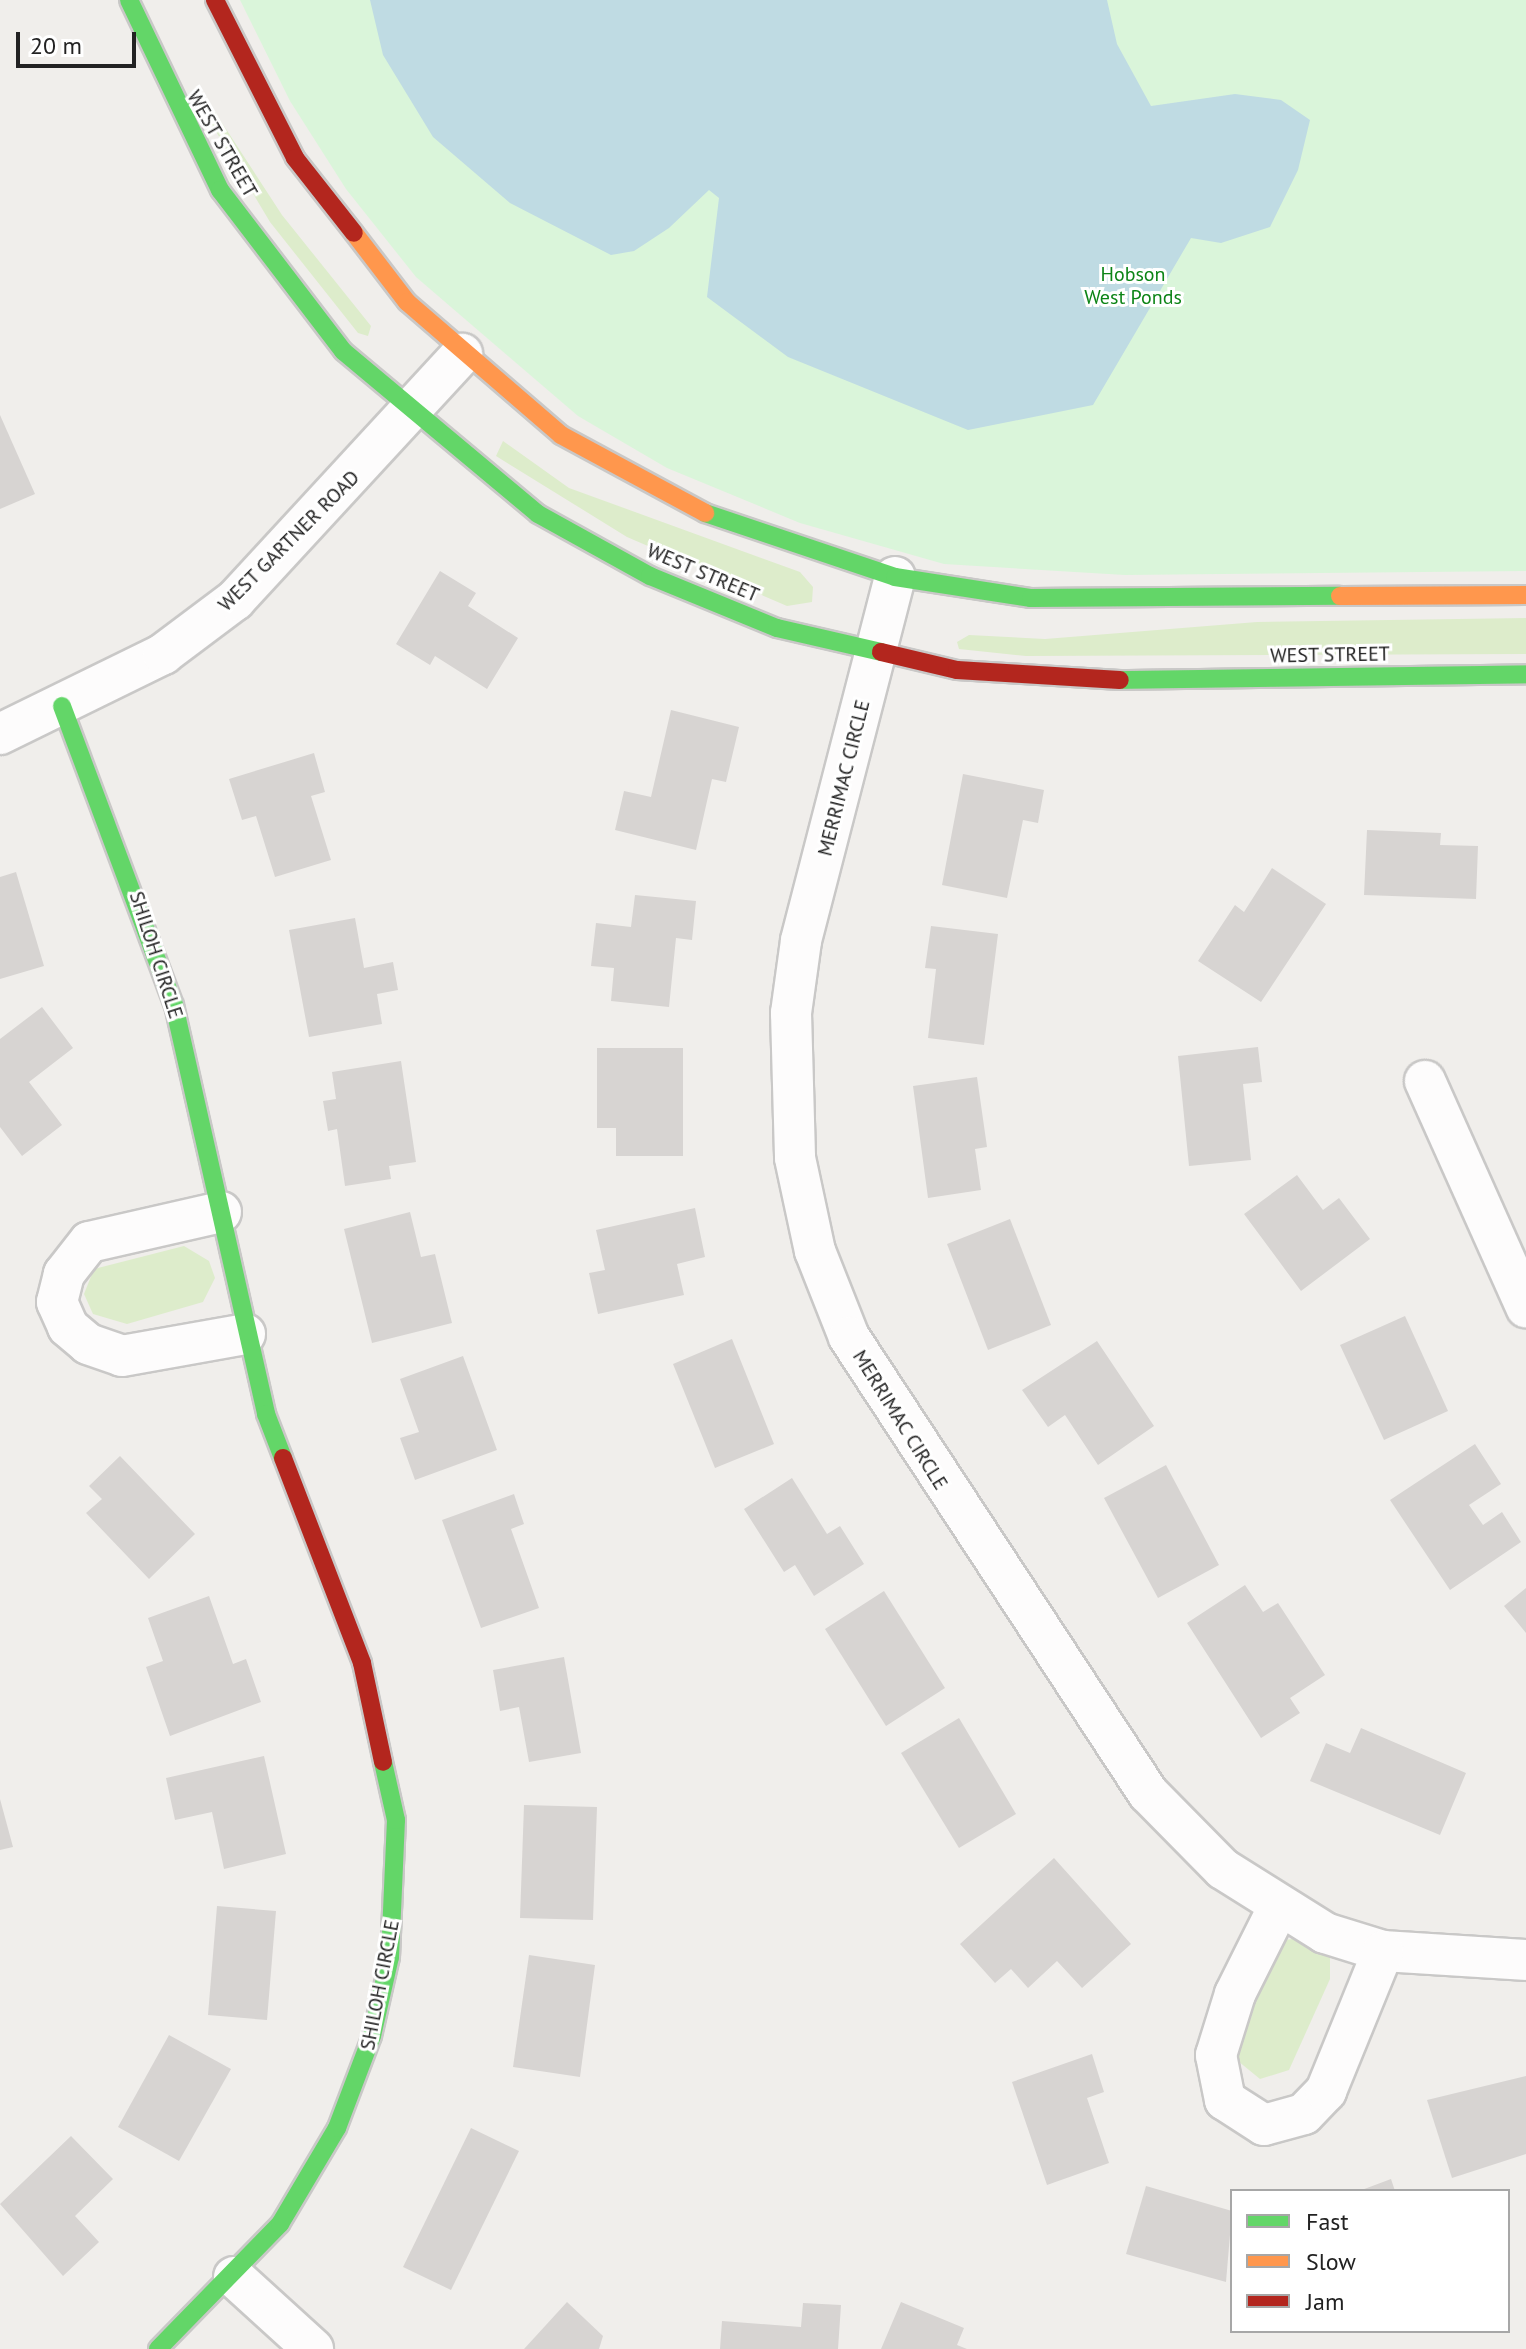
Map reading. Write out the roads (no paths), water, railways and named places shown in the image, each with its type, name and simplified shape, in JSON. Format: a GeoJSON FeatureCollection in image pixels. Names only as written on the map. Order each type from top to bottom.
{"type":"FeatureCollection","features":[{"type":"Feature","properties":{"kind":"street","name":"WEST STREET"},"geometry":{"type":"LineString","coordinates":[[129,0],[177,113],[254,240],[343,351],[410,412],[526,506],[592,546],[707,601],[875,656],[1100,680],[1526,674]]}},
{"type":"Feature","properties":{"kind":"street"},"geometry":{"type":"LineString","coordinates":[[215,0],[295,158],[407,302],[462,354],[561,435],[663,494],[794,550],[895,577],[1031,598],[1526,595]]}},
{"type":"Feature","properties":{"kind":"street","name":"WEST GARTNER ROAD"},"geometry":{"type":"LineString","coordinates":[[0,734],[163,654],[235,600],[462,354]]}},
{"type":"Feature","properties":{"kind":"street","name":"MERRIMAC CIRCLE"},"geometry":{"type":"LineString","coordinates":[[895,577],[801,941],[791,1013],[795,1158],[815,1251],[886,1403],[1148,1793],[1223,1869],[1278,1908],[1383,1951],[1526,1960]]}},
{"type":"Feature","properties":{"kind":"street","name":"SHILOH CIRCLE"},"geometry":{"type":"LineString","coordinates":[[62,706],[174,1005],[245,1334],[266,1414],[382,1731],[396,1820],[396,1905],[372,2036],[337,2128],[280,2224],[234,2277],[158,2349]]}},
{"type":"Feature","properties":{"kind":"street"},"geometry":{"type":"LineString","coordinates":[[1425,1081],[1526,1307]]}},
{"type":"Feature","properties":{"kind":"street"},"geometry":{"type":"LineString","coordinates":[[221,1212],[89,1242],[64,1274],[57,1302],[68,1327],[88,1344],[122,1356],[245,1334]]}},
{"type":"Feature","properties":{"kind":"street"},"geometry":{"type":"LineString","coordinates":[[1278,1908],[1235,1994],[1216,2055],[1225,2100],[1264,2125],[1304,2114],[1326,2091],[1383,1951]]}},
{"type":"Feature","properties":{"kind":"street"},"geometry":{"type":"LineString","coordinates":[[234,2277],[313,2349]]}},
{"type":"Feature","properties":{"kind":"water"},"geometry":{"type":"Polygon","coordinates":[[[370,0],[1107,0],[1117,44],[1151,106],[1235,94],[1281,100],[1310,120],[1298,170],[1270,227],[1221,243],[1191,238],[1093,405],[968,430],[788,357],[707,297],[719,198],[709,190],[669,228],[634,251],[611,255],[510,203],[433,137],[383,55],[370,0]]]}},
{"type":"Feature","properties":{"kind":"park label","name":"Hobson West Ponds"},"geometry":{"type":"Point","coordinates":[1133,286]}}]}
